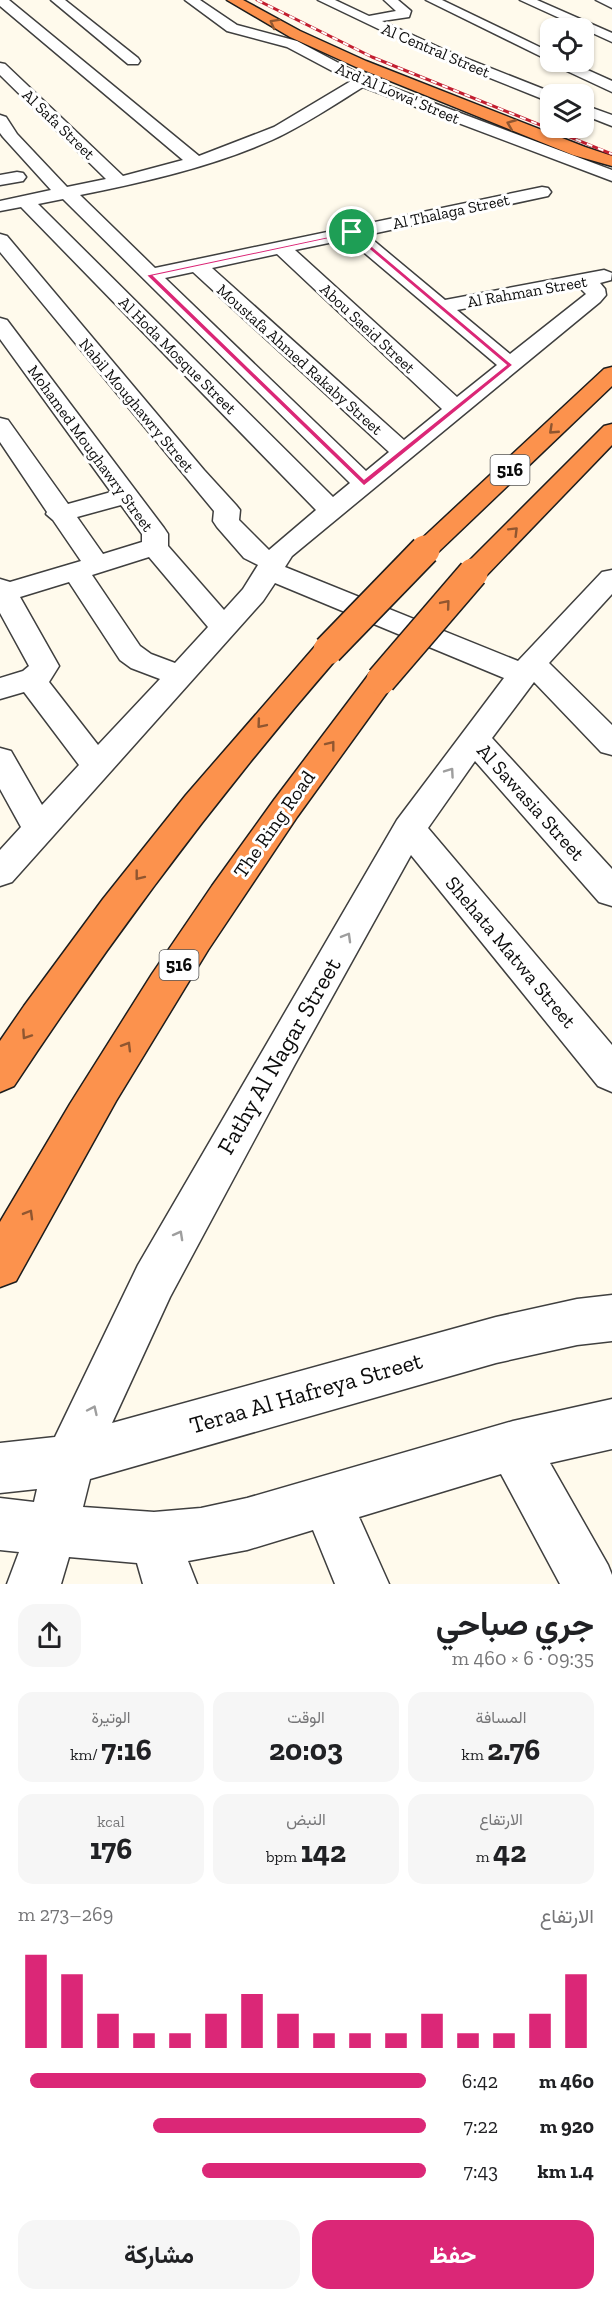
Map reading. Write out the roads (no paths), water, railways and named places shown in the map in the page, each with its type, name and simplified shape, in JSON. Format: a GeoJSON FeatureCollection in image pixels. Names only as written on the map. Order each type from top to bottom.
{"type":"FeatureCollection","features":[{"type":"Feature","properties":{"kind":"highway"},"geometry":{"type":"LineString","coordinates":[[233,0],[295,34],[342,56],[565,146],[612,160]]}},
{"type":"Feature","properties":{"kind":"highway","name":"516"},"geometry":{"type":"LineString","coordinates":[[0,1074],[62,983],[178,825],[265,720],[328,650],[425,550],[604,382]]}},
{"type":"Feature","properties":{"kind":"highway","name":"The Ring Road"},"geometry":{"type":"LineString","coordinates":[[0,1265],[137,1029],[268,830],[381,680],[472,573],[612,431]]}},
{"type":"Feature","properties":{"kind":"street"},"geometry":{"type":"LineString","coordinates":[[1,0],[151,127],[196,162]]}},
{"type":"Feature","properties":{"kind":"street"},"geometry":{"type":"LineString","coordinates":[[57,0],[133,61]]}},
{"type":"Feature","properties":{"kind":"street","name":"Ard Al Lowa' Street"},"geometry":{"type":"LineString","coordinates":[[191,0],[232,28],[292,44],[362,81],[612,176]]}},
{"type":"Feature","properties":{"kind":"street","name":"Al Central Street"},"geometry":{"type":"LineString","coordinates":[[324,0],[391,32],[540,94]]}},
{"type":"Feature","properties":{"kind":"street"},"geometry":{"type":"LineString","coordinates":[[366,20],[401,14],[404,11],[390,0]]}},
{"type":"Feature","properties":{"kind":"street"},"geometry":{"type":"LineString","coordinates":[[432,0],[540,52]]}},
{"type":"Feature","properties":{"kind":"street"},"geometry":{"type":"LineString","coordinates":[[526,0],[612,38]]}},
{"type":"Feature","properties":{"kind":"street"},"geometry":{"type":"LineString","coordinates":[[602,0],[612,4]]}},
{"type":"Feature","properties":{"kind":"street"},"geometry":{"type":"LineString","coordinates":[[587,4],[606,12],[612,18]]}},
{"type":"Feature","properties":{"kind":"street"},"geometry":{"type":"LineString","coordinates":[[391,32],[423,27]]}},
{"type":"Feature","properties":{"kind":"street"},"geometry":{"type":"LineString","coordinates":[[411,40],[447,27]]}},
{"type":"Feature","properties":{"kind":"street"},"geometry":{"type":"LineString","coordinates":[[43,34],[64,31]]}},
{"type":"Feature","properties":{"kind":"street"},"geometry":{"type":"LineString","coordinates":[[440,53],[462,49]]}},
{"type":"Feature","properties":{"kind":"street"},"geometry":{"type":"LineString","coordinates":[[322,60],[342,56]]}},
{"type":"Feature","properties":{"kind":"street","name":"Al Safa Street"},"geometry":{"type":"LineString","coordinates":[[0,68],[118,182]]}},
{"type":"Feature","properties":{"kind":"street"},"geometry":{"type":"LineString","coordinates":[[580,72],[612,87]]}},
{"type":"Feature","properties":{"kind":"street"},"geometry":{"type":"LineString","coordinates":[[0,206],[118,182],[196,162],[267,136],[297,122],[362,81]]}},
{"type":"Feature","properties":{"kind":"street"},"geometry":{"type":"LineString","coordinates":[[594,114],[612,121]]}},
{"type":"Feature","properties":{"kind":"street"},"geometry":{"type":"LineString","coordinates":[[0,120],[11,137],[64,193],[364,483]]}},
{"type":"Feature","properties":{"kind":"street"},"geometry":{"type":"LineString","coordinates":[[159,154],[176,168]]}},
{"type":"Feature","properties":{"kind":"street","name":"Al Thalaga Street"},"geometry":{"type":"LineString","coordinates":[[149,275],[542,192]]}},
{"type":"Feature","properties":{"kind":"street","name":"Al Hoda Mosque Street"},"geometry":{"type":"LineString","coordinates":[[25,201],[331,510]]}},
{"type":"Feature","properties":{"kind":"street"},"geometry":{"type":"LineString","coordinates":[[352,232],[510,365]]}},
{"type":"Feature","properties":{"kind":"street","name":"Nabil Moughawry Street"},"geometry":{"type":"LineString","coordinates":[[0,240],[195,475],[227,510],[226,521],[254,552],[271,566],[528,669]]}},
{"type":"Feature","properties":{"kind":"street","name":"Abou Saeid Street"},"geometry":{"type":"LineString","coordinates":[[281,247],[456,409]]}},
{"type":"Feature","properties":{"kind":"street","name":"Moustafa Ahmed Rakaby Street"},"geometry":{"type":"LineString","coordinates":[[197,265],[403,452]]}},
{"type":"Feature","properties":{"kind":"street","name":"Al Rahman Street"},"geometry":{"type":"LineString","coordinates":[[441,307],[612,274]]}},
{"type":"Feature","properties":{"kind":"street"},"geometry":{"type":"LineString","coordinates":[[0,873],[253,595],[271,566],[289,544],[596,295],[593,286],[584,281]]}},
{"type":"Feature","properties":{"kind":"street","name":"Mohamed Moughawry Street"},"geometry":{"type":"LineString","coordinates":[[0,324],[155,534],[155,547],[223,627]]}},
{"type":"Feature","properties":{"kind":"street"},"geometry":{"type":"LineString","coordinates":[[0,425],[66,524],[130,653],[141,660],[179,675]]}},
{"type":"Feature","properties":{"kind":"street"},"geometry":{"type":"LineString","coordinates":[[66,524],[134,505]]}},
{"type":"Feature","properties":{"kind":"street"},"geometry":{"type":"LineString","coordinates":[[0,689],[34,678],[43,671],[44,666],[2,590],[155,547]]}},
{"type":"Feature","properties":{"kind":"street","name":"Fathy Al Nagar Street"},"geometry":{"type":"LineString","coordinates":[[34,1584],[52,1530],[70,1460],[154,1281],[281,1052],[409,829],[528,669],[612,578]]}},
{"type":"Feature","properties":{"kind":"street"},"geometry":{"type":"LineString","coordinates":[[528,669],[612,744]]}},
{"type":"Feature","properties":{"kind":"street"},"geometry":{"type":"LineString","coordinates":[[34,678],[34,683],[96,765]]}},
{"type":"Feature","properties":{"kind":"street","name":"Al Sawasia Street"},"geometry":{"type":"LineString","coordinates":[[474,739],[612,892]]}},
{"type":"Feature","properties":{"kind":"street"},"geometry":{"type":"LineString","coordinates":[[0,759],[39,829]]}},
{"type":"Feature","properties":{"kind":"street","name":"Shehata Matwa Street"},"geometry":{"type":"LineString","coordinates":[[409,829],[612,1074]]}},
{"type":"Feature","properties":{"kind":"street","name":"Teraa Al Hafreya Street"},"geometry":{"type":"LineString","coordinates":[[0,1468],[70,1460],[496,1340],[578,1322],[612,1318]]}},
{"type":"Feature","properties":{"kind":"street"},"geometry":{"type":"LineString","coordinates":[[0,1524],[52,1530],[162,1561],[201,1534],[247,1524],[513,1446],[612,1424]]}},
{"type":"Feature","properties":{"kind":"street"},"geometry":{"type":"LineString","coordinates":[[513,1446],[589,1584]]}},
{"type":"Feature","properties":{"kind":"street"},"geometry":{"type":"LineString","coordinates":[[326,1501],[362,1584]]}},
{"type":"Feature","properties":{"kind":"railway"},"geometry":{"type":"LineString","coordinates":[[257,0],[372,57],[612,154]]}}]}
